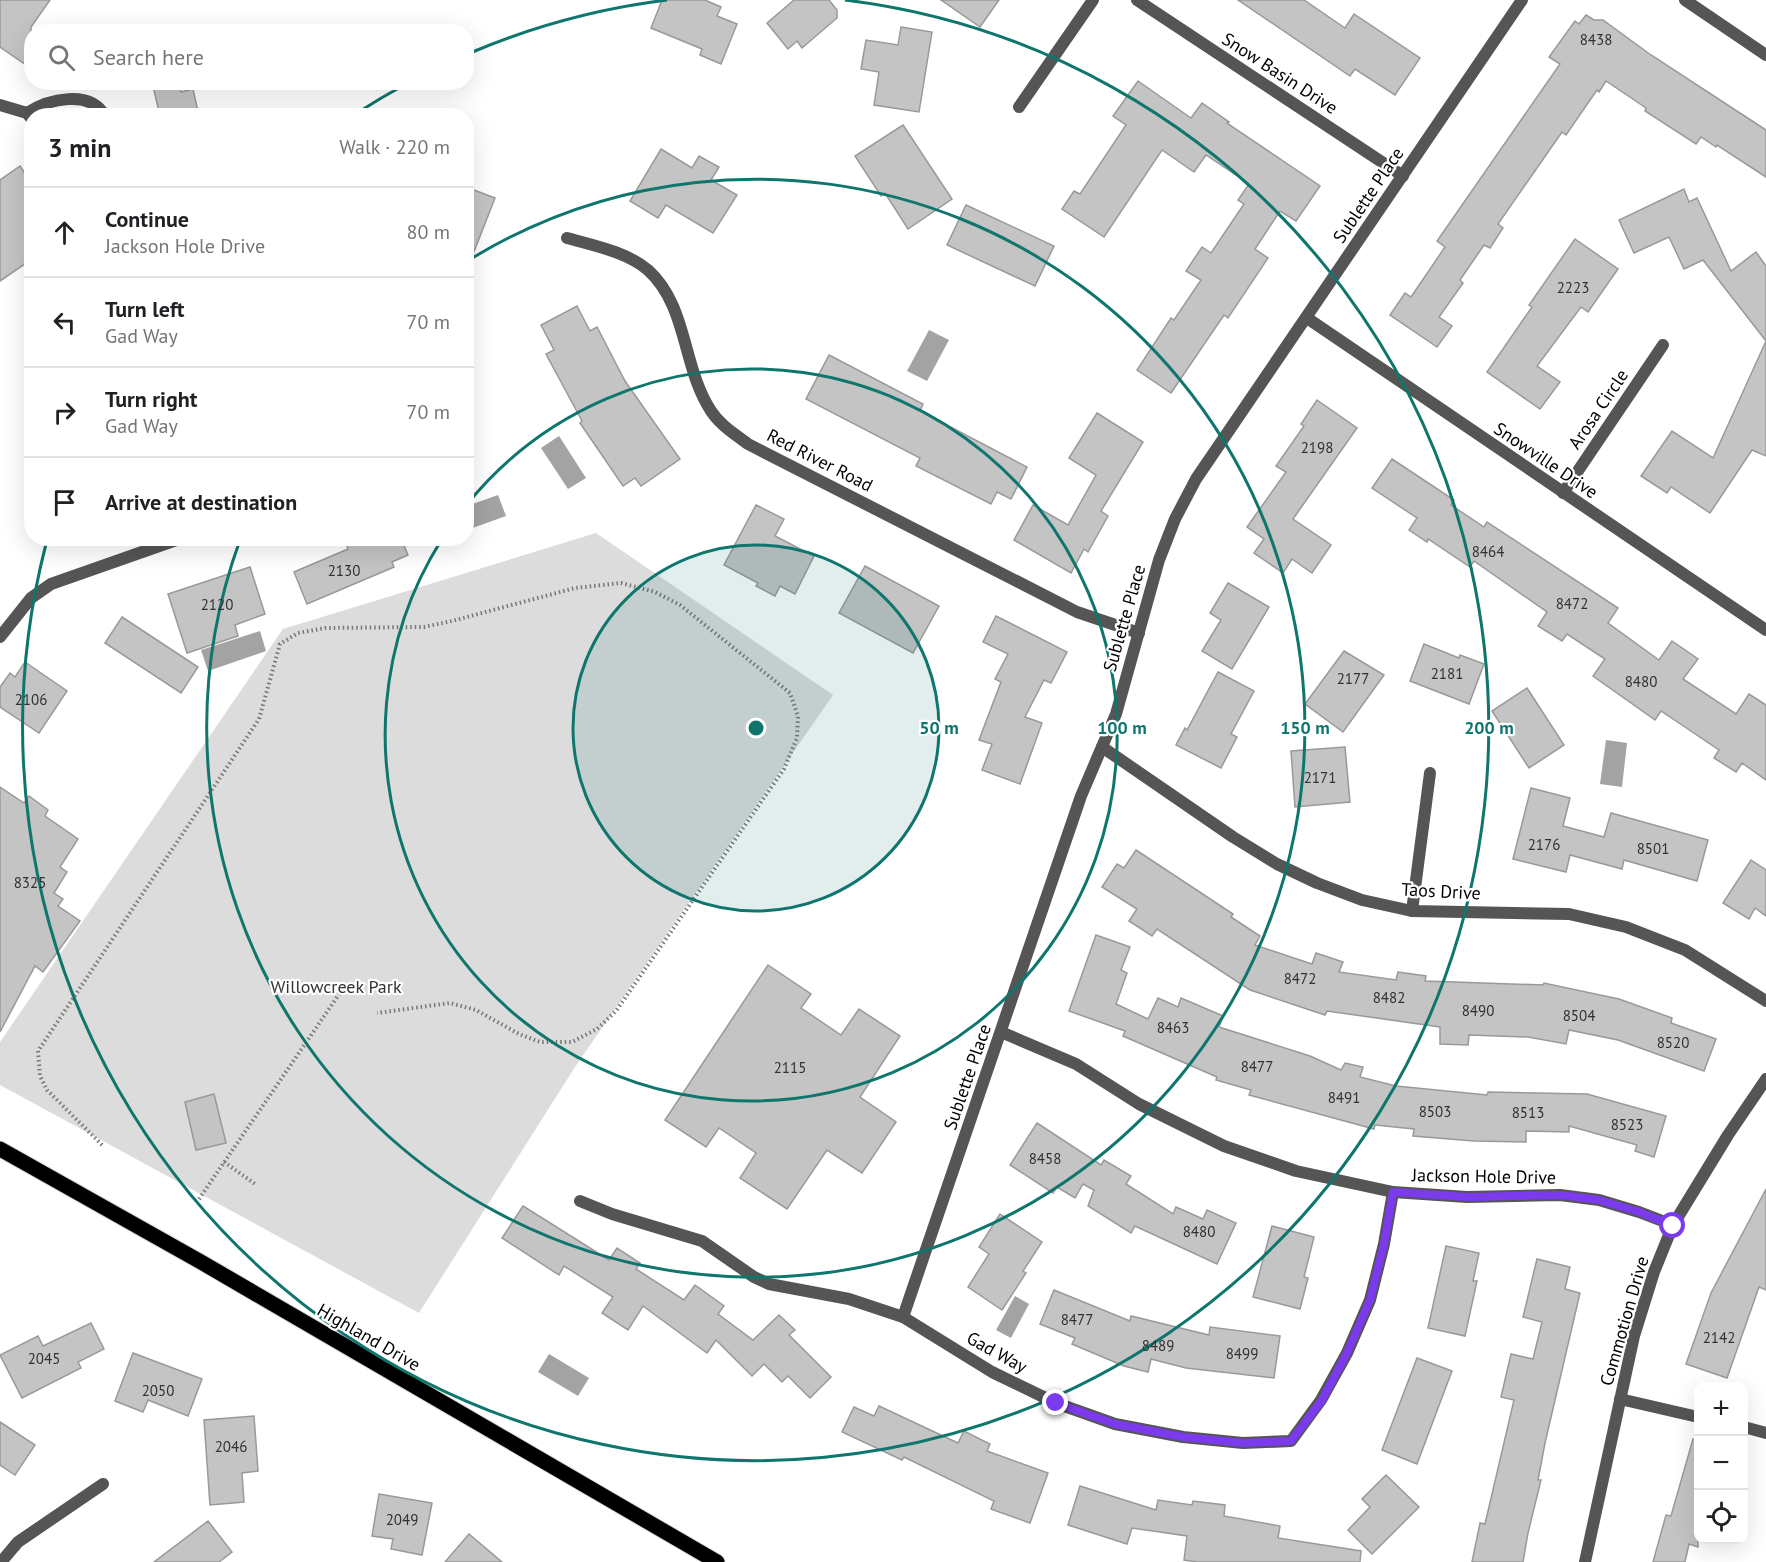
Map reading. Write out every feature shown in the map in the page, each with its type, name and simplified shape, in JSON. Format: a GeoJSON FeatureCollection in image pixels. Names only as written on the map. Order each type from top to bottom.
{"type":"FeatureCollection","features":[{"type":"Feature","properties":{"kind":"main road","name":"Highland Drive"},"geometry":{"type":"LineString","coordinates":[[0,1149],[211,1268],[717,1562]]}},
{"type":"Feature","properties":{"kind":"street"},"geometry":{"type":"LineString","coordinates":[[1019,107],[1093,0]]}},
{"type":"Feature","properties":{"kind":"street","name":"Snow Basin Drive"},"geometry":{"type":"LineString","coordinates":[[1137,0],[1403,176]]}},
{"type":"Feature","properties":{"kind":"street","name":"Sublette Place"},"geometry":{"type":"LineString","coordinates":[[903,1317],[1082,796],[1116,714],[1160,560],[1175,519],[1191,489],[1522,0]]}},
{"type":"Feature","properties":{"kind":"street"},"geometry":{"type":"LineString","coordinates":[[1685,0],[1766,55]]}},
{"type":"Feature","properties":{"kind":"street"},"geometry":{"type":"LineString","coordinates":[[41,108],[72,98],[93,103],[100,108]]}},
{"type":"Feature","properties":{"kind":"street"},"geometry":{"type":"LineString","coordinates":[[0,105],[24,114]]}},
{"type":"Feature","properties":{"kind":"street","name":"Red River Road"},"geometry":{"type":"LineString","coordinates":[[567,238],[613,251],[646,268],[661,284],[672,302],[700,389],[711,411],[730,431],[748,444],[1077,612],[1140,633]]}},
{"type":"Feature","properties":{"kind":"street","name":"Snowville Drive"},"geometry":{"type":"LineString","coordinates":[[1307,318],[1766,630]]}},
{"type":"Feature","properties":{"kind":"street","name":"Arosa Circle"},"geometry":{"type":"LineString","coordinates":[[1563,493],[1663,345]]}},
{"type":"Feature","properties":{"kind":"street"},"geometry":{"type":"LineString","coordinates":[[0,637],[31,598],[51,584],[159,546]]}},
{"type":"Feature","properties":{"kind":"street","name":"Taos Drive"},"geometry":{"type":"LineString","coordinates":[[1102,747],[1277,864],[1317,883],[1362,900],[1412,911],[1569,914],[1626,927],[1685,950],[1766,1001]]}},
{"type":"Feature","properties":{"kind":"street"},"geometry":{"type":"LineString","coordinates":[[1412,911],[1430,773]]}},
{"type":"Feature","properties":{"kind":"street","name":"Jackson Hole Drive"},"geometry":{"type":"LineString","coordinates":[[1001,1032],[1076,1064],[1139,1104],[1224,1146],[1296,1170],[1393,1192],[1467,1197],[1560,1195],[1599,1200],[1639,1212],[1673,1226]]}},
{"type":"Feature","properties":{"kind":"street","name":"Commotion Drive"},"geometry":{"type":"LineString","coordinates":[[1585,1562],[1620,1400],[1638,1325],[1654,1272],[1673,1226],[1728,1135],[1766,1079]]}},
{"type":"Feature","properties":{"kind":"street","name":"Gad Way"},"geometry":{"type":"LineString","coordinates":[[580,1201],[612,1214],[702,1240],[754,1277],[769,1284],[849,1299],[903,1317],[992,1372],[1056,1403],[1115,1424],[1183,1437],[1243,1443],[1291,1441],[1322,1400],[1347,1353],[1370,1300],[1384,1244],[1393,1192]]}},
{"type":"Feature","properties":{"kind":"street"},"geometry":{"type":"LineString","coordinates":[[1620,1400],[1694,1416]]}},
{"type":"Feature","properties":{"kind":"street"},"geometry":{"type":"LineString","coordinates":[[1748,1428],[1766,1432]]}},
{"type":"Feature","properties":{"kind":"street"},"geometry":{"type":"LineString","coordinates":[[1,1562],[18,1542],[103,1484]]}},
{"type":"Feature","properties":{"kind":"path"},"geometry":{"type":"LineString","coordinates":[[102,1144],[46,1090],[40,1076],[38,1051],[259,718],[280,644],[298,633],[325,628],[424,627],[575,588],[621,583],[655,592],[680,605],[790,693],[798,716],[797,738],[784,769],[615,1011],[597,1029],[572,1042],[540,1042],[519,1035],[476,1010],[450,1003],[376,1013]]}},
{"type":"Feature","properties":{"kind":"path"},"geometry":{"type":"LineString","coordinates":[[199,1199],[342,990]]}},
{"type":"Feature","properties":{"kind":"path"},"geometry":{"type":"LineString","coordinates":[[224,1162],[255,1184]]}},
{"type":"Feature","properties":{"kind":"green space","name":"Willowcreek Park"},"geometry":{"type":"Polygon","coordinates":[[[596,533],[833,695],[575,1067],[419,1313],[0,1085],[0,1042],[283,629],[596,533]]]}},
{"type":"Feature","properties":{"kind":"shaded area"},"geometry":{"type":"Polygon","coordinates":[[[929,330],[949,340],[927,381],[907,371],[929,330]]]}},
{"type":"Feature","properties":{"kind":"shaded area"},"geometry":{"type":"Polygon","coordinates":[[[559,436],[586,478],[568,489],[541,448],[559,436]]]}},
{"type":"Feature","properties":{"kind":"shaded area"},"geometry":{"type":"Polygon","coordinates":[[[498,495],[506,516],[474,527],[474,504],[498,495]]]}},
{"type":"Feature","properties":{"kind":"shaded area"},"geometry":{"type":"Polygon","coordinates":[[[260,631],[266,651],[208,671],[201,650],[260,631]]]}},
{"type":"Feature","properties":{"kind":"shaded area"},"geometry":{"type":"Polygon","coordinates":[[[1606,740],[1627,743],[1622,787],[1600,784],[1606,740]]]}},
{"type":"Feature","properties":{"kind":"shaded area"},"geometry":{"type":"Polygon","coordinates":[[[1015,1296],[1029,1304],[1011,1338],[996,1330],[1015,1296]]]}},
{"type":"Feature","properties":{"kind":"shaded area"},"geometry":{"type":"Polygon","coordinates":[[[549,1354],[589,1378],[578,1396],[538,1372],[549,1354]]]}},
{"type":"Feature","properties":{"kind":"building"},"geometry":{"type":"Polygon","coordinates":[[[0,0],[50,0],[33,24],[24,24],[24,64],[0,47],[0,0]]]}},
{"type":"Feature","properties":{"kind":"building"},"geometry":{"type":"Polygon","coordinates":[[[662,0],[705,0],[721,7],[717,16],[737,24],[721,64],[700,55],[702,49],[651,28],[662,0]]]}},
{"type":"Feature","properties":{"kind":"building"},"geometry":{"type":"Polygon","coordinates":[[[794,0],[829,0],[837,10],[837,18],[802,48],[797,41],[788,49],[767,23],[794,0]]]}},
{"type":"Feature","properties":{"kind":"building"},"geometry":{"type":"Polygon","coordinates":[[[941,0],[999,0],[980,27],[941,0]]]}},
{"type":"Feature","properties":{"kind":"building"},"geometry":{"type":"Polygon","coordinates":[[[1238,0],[1304,0],[1345,28],[1354,14],[1420,58],[1395,95],[1355,69],[1350,76],[1238,0]]]}},
{"type":"Feature","properties":{"kind":"building"},"geometry":{"type":"Polygon","coordinates":[[[1586,15],[1594,20],[1603,20],[1651,55],[1766,130],[1766,177],[1701,137],[1696,144],[1645,111],[1646,108],[1606,81],[1599,92],[1597,90],[1566,135],[1562,132],[1498,224],[1503,228],[1490,248],[1484,245],[1460,280],[1463,283],[1439,317],[1452,326],[1437,347],[1390,315],[1405,293],[1411,297],[1445,247],[1437,241],[1560,64],[1549,57],[1575,21],[1579,24],[1586,15]]]}},
{"type":"Feature","properties":{"kind":"building"},"geometry":{"type":"Polygon","coordinates":[[[901,27],[932,32],[919,112],[874,105],[879,72],[861,69],[866,40],[898,45],[901,27]]]}},
{"type":"Feature","properties":{"kind":"building"},"geometry":{"type":"Polygon","coordinates":[[[1138,81],[1191,118],[1202,103],[1229,122],[1227,123],[1320,186],[1296,221],[1280,211],[1255,249],[1268,258],[1228,318],[1224,315],[1171,393],[1137,370],[1171,318],[1174,320],[1201,280],[1186,271],[1202,247],[1211,253],[1244,204],[1238,200],[1249,184],[1206,155],[1194,172],[1162,150],[1104,237],[1062,209],[1074,191],[1080,194],[1126,125],[1113,116],[1138,81]]]}},
{"type":"Feature","properties":{"kind":"building"},"geometry":{"type":"Polygon","coordinates":[[[154,90],[181,90],[181,92],[193,90],[197,108],[158,108],[154,90]]]}},
{"type":"Feature","properties":{"kind":"building"},"geometry":{"type":"Polygon","coordinates":[[[903,125],[952,199],[908,229],[885,193],[881,196],[855,156],[903,125]]]}},
{"type":"Feature","properties":{"kind":"building"},"geometry":{"type":"Polygon","coordinates":[[[661,149],[692,168],[699,156],[719,167],[711,180],[737,195],[713,233],[666,205],[658,218],[630,201],[661,149]]]}},
{"type":"Feature","properties":{"kind":"building"},"geometry":{"type":"Polygon","coordinates":[[[20,166],[24,172],[24,264],[0,281],[0,180],[20,166]]]}},
{"type":"Feature","properties":{"kind":"building"},"geometry":{"type":"Polygon","coordinates":[[[1684,189],[1689,202],[1697,198],[1731,271],[1756,252],[1766,266],[1766,341],[1703,260],[1684,269],[1669,237],[1634,253],[1619,220],[1684,189]]]}},
{"type":"Feature","properties":{"kind":"building"},"geometry":{"type":"Polygon","coordinates":[[[474,190],[495,198],[474,252],[474,190]]]}},
{"type":"Feature","properties":{"kind":"building"},"geometry":{"type":"Polygon","coordinates":[[[966,205],[1054,246],[1035,286],[947,245],[966,205]]]}},
{"type":"Feature","properties":{"kind":"building"},"geometry":{"type":"Polygon","coordinates":[[[1575,239],[1618,269],[1588,312],[1581,307],[1537,366],[1560,382],[1540,409],[1487,372],[1532,307],[1529,305],[1575,239]]]}},
{"type":"Feature","properties":{"kind":"building"},"geometry":{"type":"Polygon","coordinates":[[[577,306],[590,331],[597,327],[625,381],[680,459],[641,486],[635,478],[623,486],[580,423],[582,421],[546,354],[554,350],[541,325],[577,306]]]}},
{"type":"Feature","properties":{"kind":"building"},"geometry":{"type":"Polygon","coordinates":[[[1766,341],[1766,456],[1752,450],[1710,513],[1671,487],[1667,493],[1641,476],[1672,431],[1713,458],[1766,341]]]}},
{"type":"Feature","properties":{"kind":"building"},"geometry":{"type":"Polygon","coordinates":[[[829,355],[923,404],[920,411],[1027,467],[1011,499],[997,492],[991,504],[916,466],[920,458],[806,399],[829,355]]]}},
{"type":"Feature","properties":{"kind":"building"},"geometry":{"type":"Polygon","coordinates":[[[1317,400],[1357,428],[1293,519],[1331,545],[1312,573],[1292,559],[1283,573],[1254,553],[1264,539],[1247,527],[1286,472],[1276,466],[1304,426],[1301,424],[1317,400]]]}},
{"type":"Feature","properties":{"kind":"building"},"geometry":{"type":"Polygon","coordinates":[[[1097,413],[1143,442],[1101,511],[1108,516],[1088,552],[1084,549],[1071,573],[1014,540],[1033,505],[1068,525],[1096,475],[1069,458],[1097,413]]]}},
{"type":"Feature","properties":{"kind":"building"},"geometry":{"type":"Polygon","coordinates":[[[1392,459],[1454,500],[1451,505],[1484,527],[1487,522],[1618,608],[1608,623],[1659,660],[1672,641],[1698,659],[1683,679],[1736,714],[1749,694],[1766,705],[1766,780],[1742,763],[1736,772],[1714,758],[1719,750],[1661,711],[1655,720],[1593,676],[1605,659],[1567,634],[1562,641],[1538,626],[1547,612],[1474,561],[1470,567],[1428,539],[1427,542],[1409,530],[1417,518],[1372,488],[1392,459]]]}},
{"type":"Feature","properties":{"kind":"building"},"geometry":{"type":"Polygon","coordinates":[[[756,505],[784,519],[775,536],[814,556],[795,594],[780,586],[775,596],[756,586],[758,583],[724,565],[756,505]]]}},
{"type":"Feature","properties":{"kind":"building"},"geometry":{"type":"Polygon","coordinates":[[[347,546],[404,546],[408,555],[392,562],[394,567],[307,604],[294,572],[348,549],[347,546]]]}},
{"type":"Feature","properties":{"kind":"building"},"geometry":{"type":"Polygon","coordinates":[[[865,566],[939,606],[913,653],[839,613],[865,566]]]}},
{"type":"Feature","properties":{"kind":"building"},"geometry":{"type":"Polygon","coordinates":[[[250,567],[265,614],[235,625],[238,636],[187,653],[168,594],[250,567]]]}},
{"type":"Feature","properties":{"kind":"building"},"geometry":{"type":"Polygon","coordinates":[[[1228,583],[1269,607],[1232,669],[1202,651],[1221,620],[1210,613],[1228,583]]]}},
{"type":"Feature","properties":{"kind":"building"},"geometry":{"type":"Polygon","coordinates":[[[996,616],[1067,652],[1051,683],[1044,680],[1025,717],[1042,723],[1020,784],[982,770],[992,744],[979,740],[1001,682],[995,679],[1008,654],[983,642],[996,616]]]}},
{"type":"Feature","properties":{"kind":"building"},"geometry":{"type":"Polygon","coordinates":[[[122,617],[198,667],[181,693],[105,643],[122,617]]]}},
{"type":"Feature","properties":{"kind":"building"},"geometry":{"type":"Polygon","coordinates":[[[1424,644],[1459,658],[1460,655],[1484,664],[1469,704],[1410,681],[1424,644]]]}},
{"type":"Feature","properties":{"kind":"building"},"geometry":{"type":"Polygon","coordinates":[[[1344,651],[1384,675],[1343,732],[1305,704],[1344,651]]]}},
{"type":"Feature","properties":{"kind":"building"},"geometry":{"type":"Polygon","coordinates":[[[25,662],[67,691],[39,733],[0,707],[0,687],[10,673],[15,677],[25,662]]]}},
{"type":"Feature","properties":{"kind":"building"},"geometry":{"type":"Polygon","coordinates":[[[1218,672],[1254,691],[1231,734],[1237,737],[1221,768],[1176,745],[1185,728],[1187,730],[1218,672]]]}},
{"type":"Feature","properties":{"kind":"building"},"geometry":{"type":"Polygon","coordinates":[[[1527,688],[1564,745],[1529,768],[1492,711],[1527,688]]]}},
{"type":"Feature","properties":{"kind":"building"},"geometry":{"type":"Polygon","coordinates":[[[1345,747],[1350,802],[1295,807],[1291,751],[1345,747]]]}},
{"type":"Feature","properties":{"kind":"building"},"geometry":{"type":"Polygon","coordinates":[[[0,787],[24,803],[29,796],[48,810],[45,816],[78,839],[60,867],[67,872],[54,893],[63,899],[58,906],[80,921],[43,972],[35,966],[0,1032],[0,787]]]}},
{"type":"Feature","properties":{"kind":"building"},"geometry":{"type":"Polygon","coordinates":[[[1531,788],[1570,798],[1563,826],[1604,837],[1611,813],[1708,840],[1697,881],[1624,860],[1622,869],[1570,855],[1566,872],[1513,859],[1531,788]]]}},
{"type":"Feature","properties":{"kind":"building"},"geometry":{"type":"Polygon","coordinates":[[[1136,850],[1233,914],[1231,917],[1260,936],[1255,945],[1312,964],[1316,953],[1343,962],[1339,972],[1396,980],[1398,972],[1426,976],[1425,981],[1543,985],[1544,983],[1619,999],[1672,1018],[1671,1023],[1716,1039],[1704,1071],[1618,1040],[1569,1030],[1566,1044],[1528,1037],[1469,1035],[1468,1045],[1440,1044],[1440,1027],[1327,1011],[1325,1015],[1250,990],[1157,929],[1152,936],[1129,921],[1137,909],[1102,887],[1117,864],[1124,868],[1136,850]]]}},
{"type":"Feature","properties":{"kind":"building"},"geometry":{"type":"Polygon","coordinates":[[[1751,860],[1766,870],[1766,916],[1755,908],[1749,919],[1723,903],[1751,860]]]}},
{"type":"Feature","properties":{"kind":"building"},"geometry":{"type":"Polygon","coordinates":[[[1096,935],[1130,947],[1121,970],[1127,973],[1116,1004],[1148,1019],[1158,998],[1178,1007],[1181,998],[1223,1016],[1219,1027],[1310,1056],[1341,1070],[1345,1063],[1363,1067],[1360,1077],[1396,1086],[1487,1095],[1488,1092],[1587,1094],[1666,1116],[1654,1157],[1635,1151],[1637,1145],[1569,1126],[1569,1132],[1526,1131],[1526,1142],[1413,1136],[1414,1129],[1375,1125],[1374,1129],[1249,1095],[1251,1090],[1216,1080],[1217,1077],[1123,1036],[1125,1031],[1069,1011],[1096,935]]]}},
{"type":"Feature","properties":{"kind":"building"},"geometry":{"type":"Polygon","coordinates":[[[768,965],[811,994],[801,1008],[841,1035],[859,1009],[900,1036],[860,1097],[896,1122],[862,1173],[827,1150],[787,1209],[740,1178],[756,1153],[719,1128],[706,1147],[665,1120],[768,965]]]}},
{"type":"Feature","properties":{"kind":"building"},"geometry":{"type":"Polygon","coordinates":[[[214,1094],[226,1143],[196,1150],[185,1102],[214,1094]]]}},
{"type":"Feature","properties":{"kind":"building"},"geometry":{"type":"Polygon","coordinates":[[[1037,1123],[1101,1165],[1104,1160],[1131,1176],[1126,1184],[1173,1214],[1176,1207],[1203,1219],[1207,1210],[1236,1223],[1217,1264],[1135,1226],[1131,1233],[1088,1206],[1094,1190],[1083,1184],[1075,1198],[1057,1187],[1053,1193],[1010,1165],[1037,1123]]]}},
{"type":"Feature","properties":{"kind":"building"},"geometry":{"type":"Polygon","coordinates":[[[1766,1189],[1766,1290],[1759,1287],[1727,1378],[1686,1364],[1711,1293],[1766,1189]]]}},
{"type":"Feature","properties":{"kind":"building"},"geometry":{"type":"Polygon","coordinates":[[[523,1206],[609,1260],[617,1248],[640,1263],[636,1269],[684,1300],[695,1285],[724,1306],[718,1314],[753,1340],[779,1315],[795,1330],[789,1335],[831,1377],[810,1398],[788,1376],[782,1382],[764,1364],[752,1376],[716,1340],[707,1353],[643,1306],[628,1330],[602,1313],[613,1297],[564,1266],[559,1275],[502,1238],[523,1206]]]}},
{"type":"Feature","properties":{"kind":"building"},"geometry":{"type":"Polygon","coordinates":[[[1000,1214],[1042,1242],[1023,1271],[1026,1273],[1002,1310],[968,1287],[989,1254],[979,1247],[1000,1214]]]}},
{"type":"Feature","properties":{"kind":"building"},"geometry":{"type":"Polygon","coordinates":[[[1272,1226],[1314,1237],[1304,1277],[1308,1278],[1300,1309],[1253,1297],[1272,1226]]]}},
{"type":"Feature","properties":{"kind":"building"},"geometry":{"type":"Polygon","coordinates":[[[1446,1246],[1479,1253],[1473,1281],[1477,1281],[1465,1336],[1428,1328],[1446,1246]]]}},
{"type":"Feature","properties":{"kind":"building"},"geometry":{"type":"Polygon","coordinates":[[[1537,1259],[1570,1267],[1565,1289],[1580,1293],[1545,1443],[1538,1480],[1541,1480],[1523,1562],[1472,1562],[1480,1523],[1485,1524],[1514,1400],[1501,1397],[1511,1354],[1533,1359],[1542,1322],[1523,1317],[1537,1259]]]}},
{"type":"Feature","properties":{"kind":"building"},"geometry":{"type":"Polygon","coordinates":[[[1054,1290],[1130,1321],[1131,1316],[1209,1335],[1210,1327],[1280,1336],[1274,1378],[1186,1368],[1151,1359],[1148,1372],[1124,1366],[1072,1344],[1075,1338],[1040,1324],[1054,1290]]]}},
{"type":"Feature","properties":{"kind":"building"},"geometry":{"type":"Polygon","coordinates":[[[91,1323],[104,1349],[78,1362],[81,1368],[22,1398],[0,1355],[38,1336],[43,1346],[91,1323]]]}},
{"type":"Feature","properties":{"kind":"building"},"geometry":{"type":"Polygon","coordinates":[[[133,1353],[202,1379],[188,1416],[148,1400],[143,1412],[115,1401],[133,1353]]]}},
{"type":"Feature","properties":{"kind":"building"},"geometry":{"type":"Polygon","coordinates":[[[1417,1358],[1452,1371],[1417,1464],[1382,1450],[1417,1358]]]}},
{"type":"Feature","properties":{"kind":"building"},"geometry":{"type":"Polygon","coordinates":[[[879,1406],[958,1443],[964,1431],[990,1444],[987,1451],[1048,1473],[1030,1523],[991,1509],[994,1501],[904,1457],[902,1460],[842,1432],[854,1407],[874,1416],[879,1406]]]}},
{"type":"Feature","properties":{"kind":"building"},"geometry":{"type":"Polygon","coordinates":[[[254,1416],[258,1471],[242,1473],[244,1502],[210,1505],[204,1420],[254,1416]]]}},
{"type":"Feature","properties":{"kind":"building"},"geometry":{"type":"Polygon","coordinates":[[[0,1422],[35,1445],[15,1475],[0,1465],[0,1422]]]}},
{"type":"Feature","properties":{"kind":"building"},"geometry":{"type":"Polygon","coordinates":[[[1694,1439],[1694,1544],[1698,1544],[1698,1547],[1689,1544],[1685,1562],[1653,1562],[1666,1515],[1671,1516],[1694,1439]]]}},
{"type":"Feature","properties":{"kind":"building"},"geometry":{"type":"Polygon","coordinates":[[[1386,1475],[1419,1507],[1372,1554],[1348,1530],[1370,1507],[1362,1499],[1386,1475]]]}},
{"type":"Feature","properties":{"kind":"building"},"geometry":{"type":"Polygon","coordinates":[[[1080,1486],[1156,1510],[1158,1500],[1192,1505],[1193,1501],[1225,1505],[1224,1516],[1280,1526],[1278,1538],[1361,1551],[1360,1562],[1197,1562],[1184,1560],[1187,1536],[1132,1528],[1127,1544],[1068,1525],[1080,1486]]]}},
{"type":"Feature","properties":{"kind":"building"},"geometry":{"type":"Polygon","coordinates":[[[379,1494],[432,1503],[422,1555],[391,1549],[393,1539],[372,1536],[379,1494]]]}},
{"type":"Feature","properties":{"kind":"building"},"geometry":{"type":"Polygon","coordinates":[[[208,1521],[232,1552],[219,1562],[154,1562],[208,1521]]]}},
{"type":"Feature","properties":{"kind":"building"},"geometry":{"type":"Polygon","coordinates":[[[469,1534],[502,1562],[445,1562],[469,1534]]]}},
{"type":"Feature","properties":{"kind":"route"},"geometry":{"type":"LineString","coordinates":[[1056,1403],[1115,1424],[1183,1437],[1243,1443],[1291,1441],[1322,1400],[1347,1353],[1370,1300],[1384,1244],[1393,1192],[1467,1197],[1560,1195],[1599,1200],[1639,1212],[1673,1226]]}}]}
